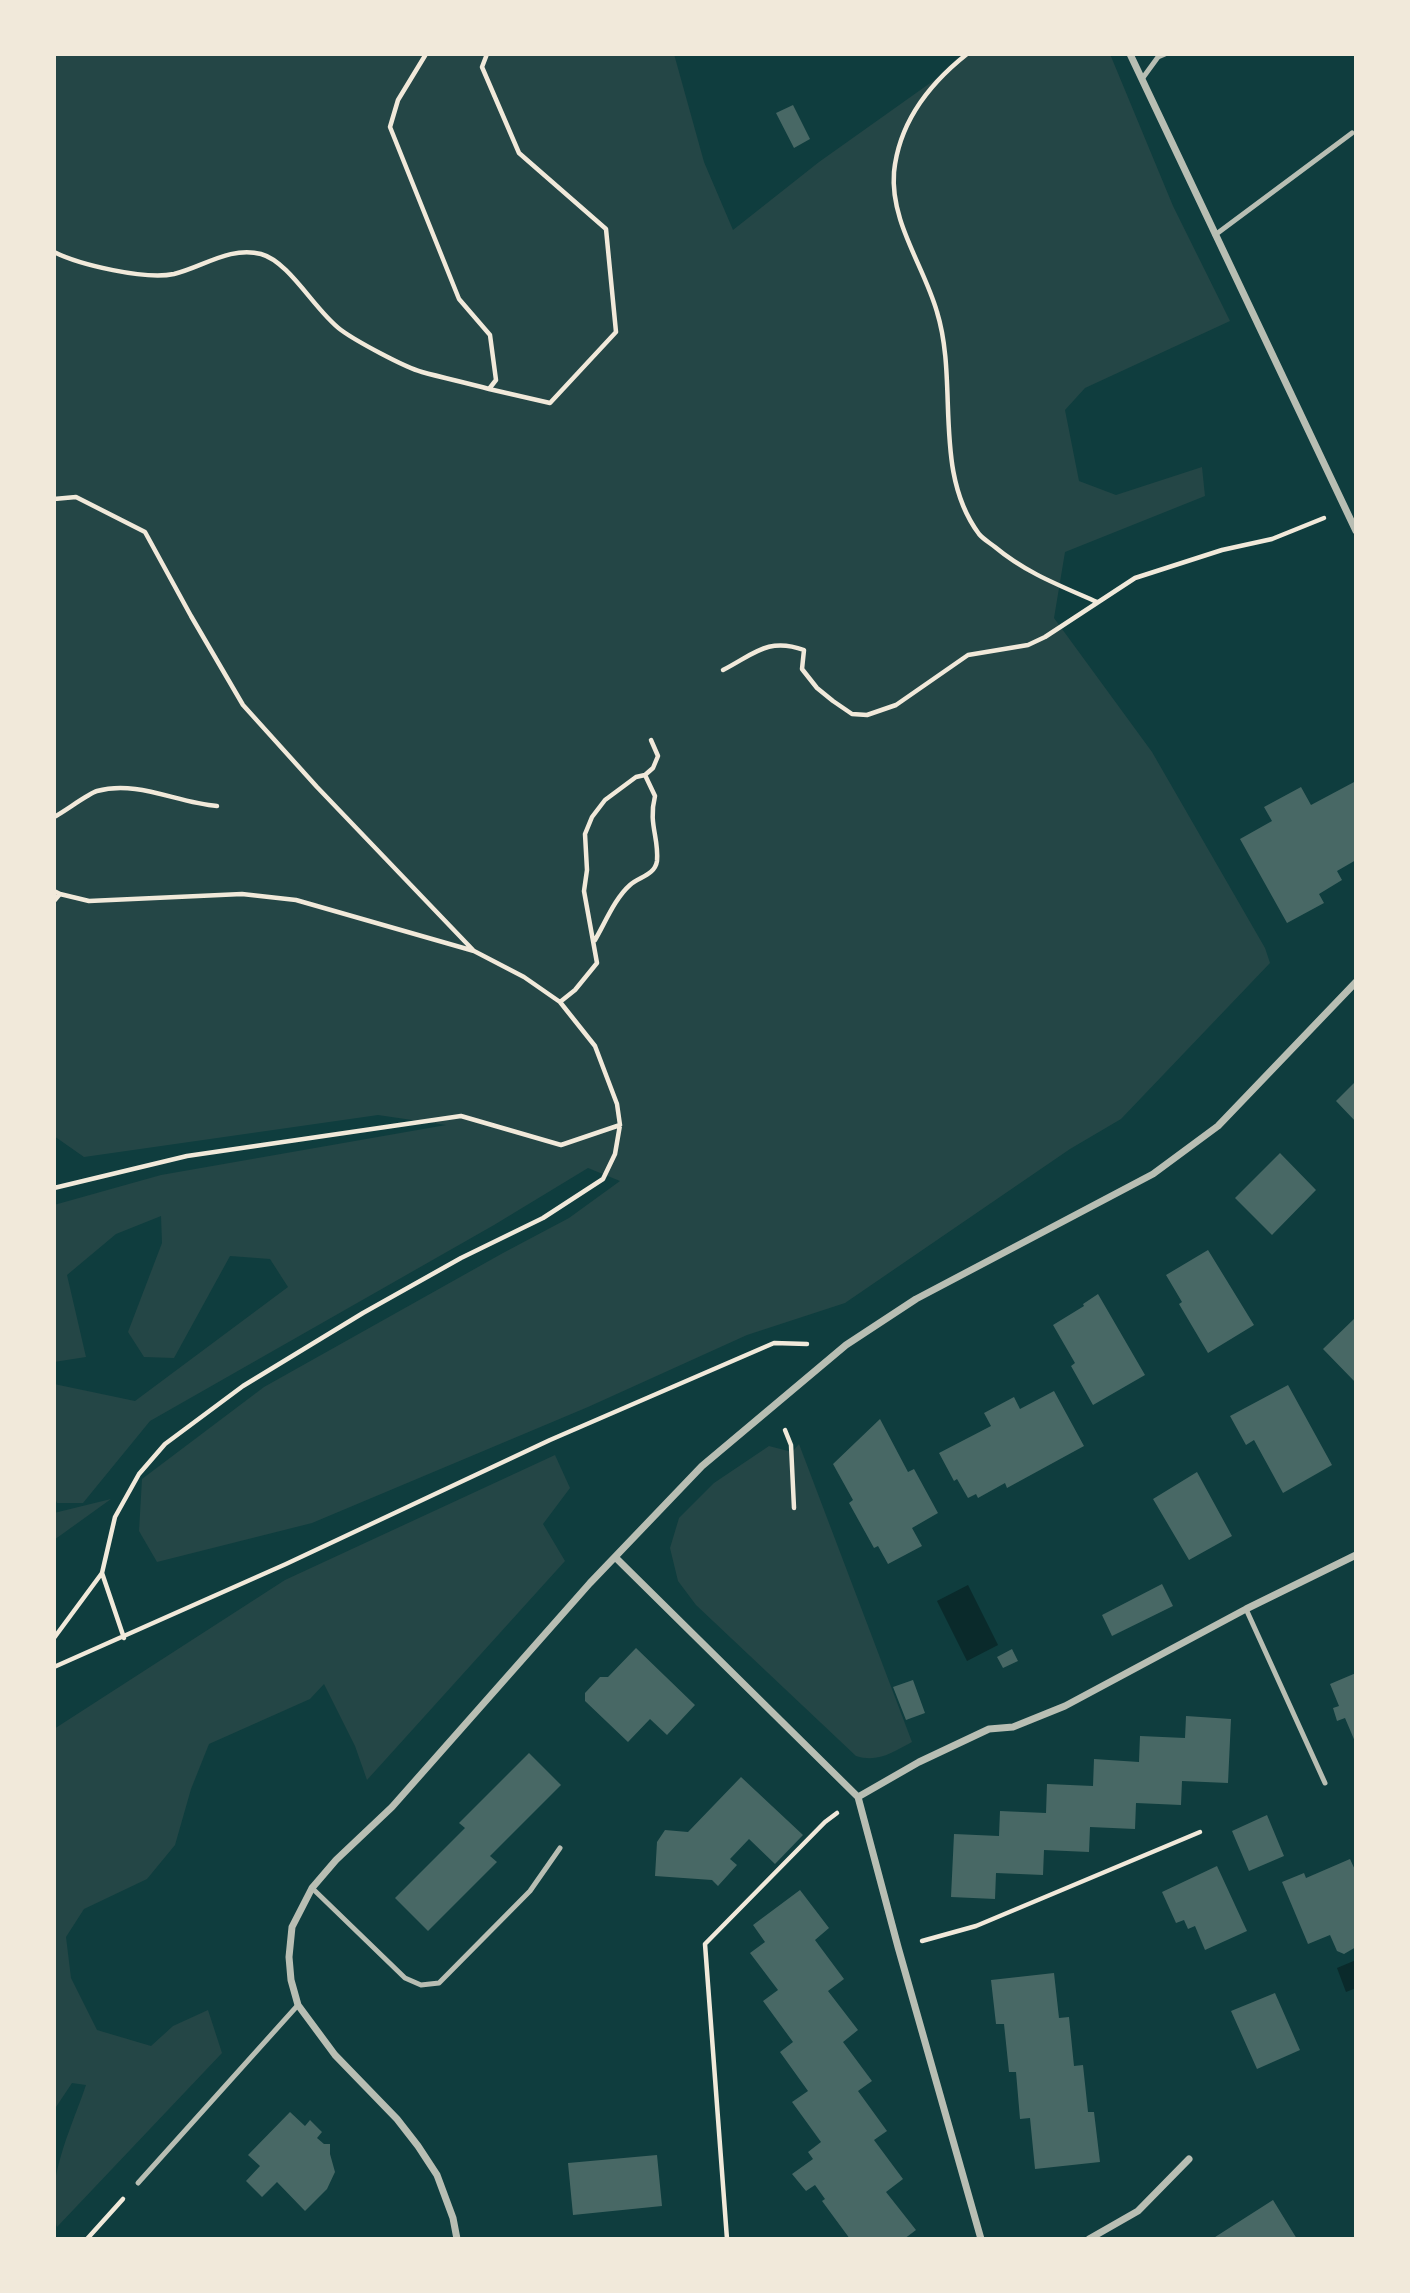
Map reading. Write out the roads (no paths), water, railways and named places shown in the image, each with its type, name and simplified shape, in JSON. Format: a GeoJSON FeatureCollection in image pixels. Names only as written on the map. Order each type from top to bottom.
{"type":"FeatureCollection","features":[{"type":"Feature","properties":{"kind":"street"},"geometry":{"type":"LineString","coordinates":[[1130,54],[1356,531]]}},
{"type":"Feature","properties":{"kind":"street"},"geometry":{"type":"LineString","coordinates":[[457,2239],[453,2218],[437,2175],[418,2146],[397,2119],[335,2055],[298,2005],[291,1980],[289,1957],[292,1927],[312,1888],[336,1860],[392,1807],[615,1557],[702,1466],[846,1345],[916,1299],[1153,1174],[1218,1126],[1356,982]]}},
{"type":"Feature","properties":{"kind":"street"},"geometry":{"type":"LineString","coordinates":[[858,1797],[919,1762],[989,1728],[1013,1727],[1065,1706],[1246,1609],[1356,1555]]}},
{"type":"Feature","properties":{"kind":"street"},"geometry":{"type":"LineString","coordinates":[[615,1557],[858,1797],[981,2239]]}},
{"type":"Feature","properties":{"kind":"street"},"geometry":{"type":"LineString","coordinates":[[1089,2239],[1138,2211],[1189,2158]]}},
{"type":"Feature","properties":{"kind":"lane"},"geometry":{"type":"LineString","coordinates":[[1142,79],[1158,57],[1165,54]]}},
{"type":"Feature","properties":{"kind":"lane"},"geometry":{"type":"LineString","coordinates":[[1215,235],[1352,133]]}},
{"type":"Feature","properties":{"kind":"lane"},"geometry":{"type":"LineString","coordinates":[[1246,1609],[1325,1783]]}},
{"type":"Feature","properties":{"kind":"lane"},"geometry":{"type":"LineString","coordinates":[[312,1888],[405,1979],[421,1985],[439,1983],[530,1891],[560,1848]]}},
{"type":"Feature","properties":{"kind":"lane"},"geometry":{"type":"LineString","coordinates":[[138,2183],[298,2005]]}}]}
